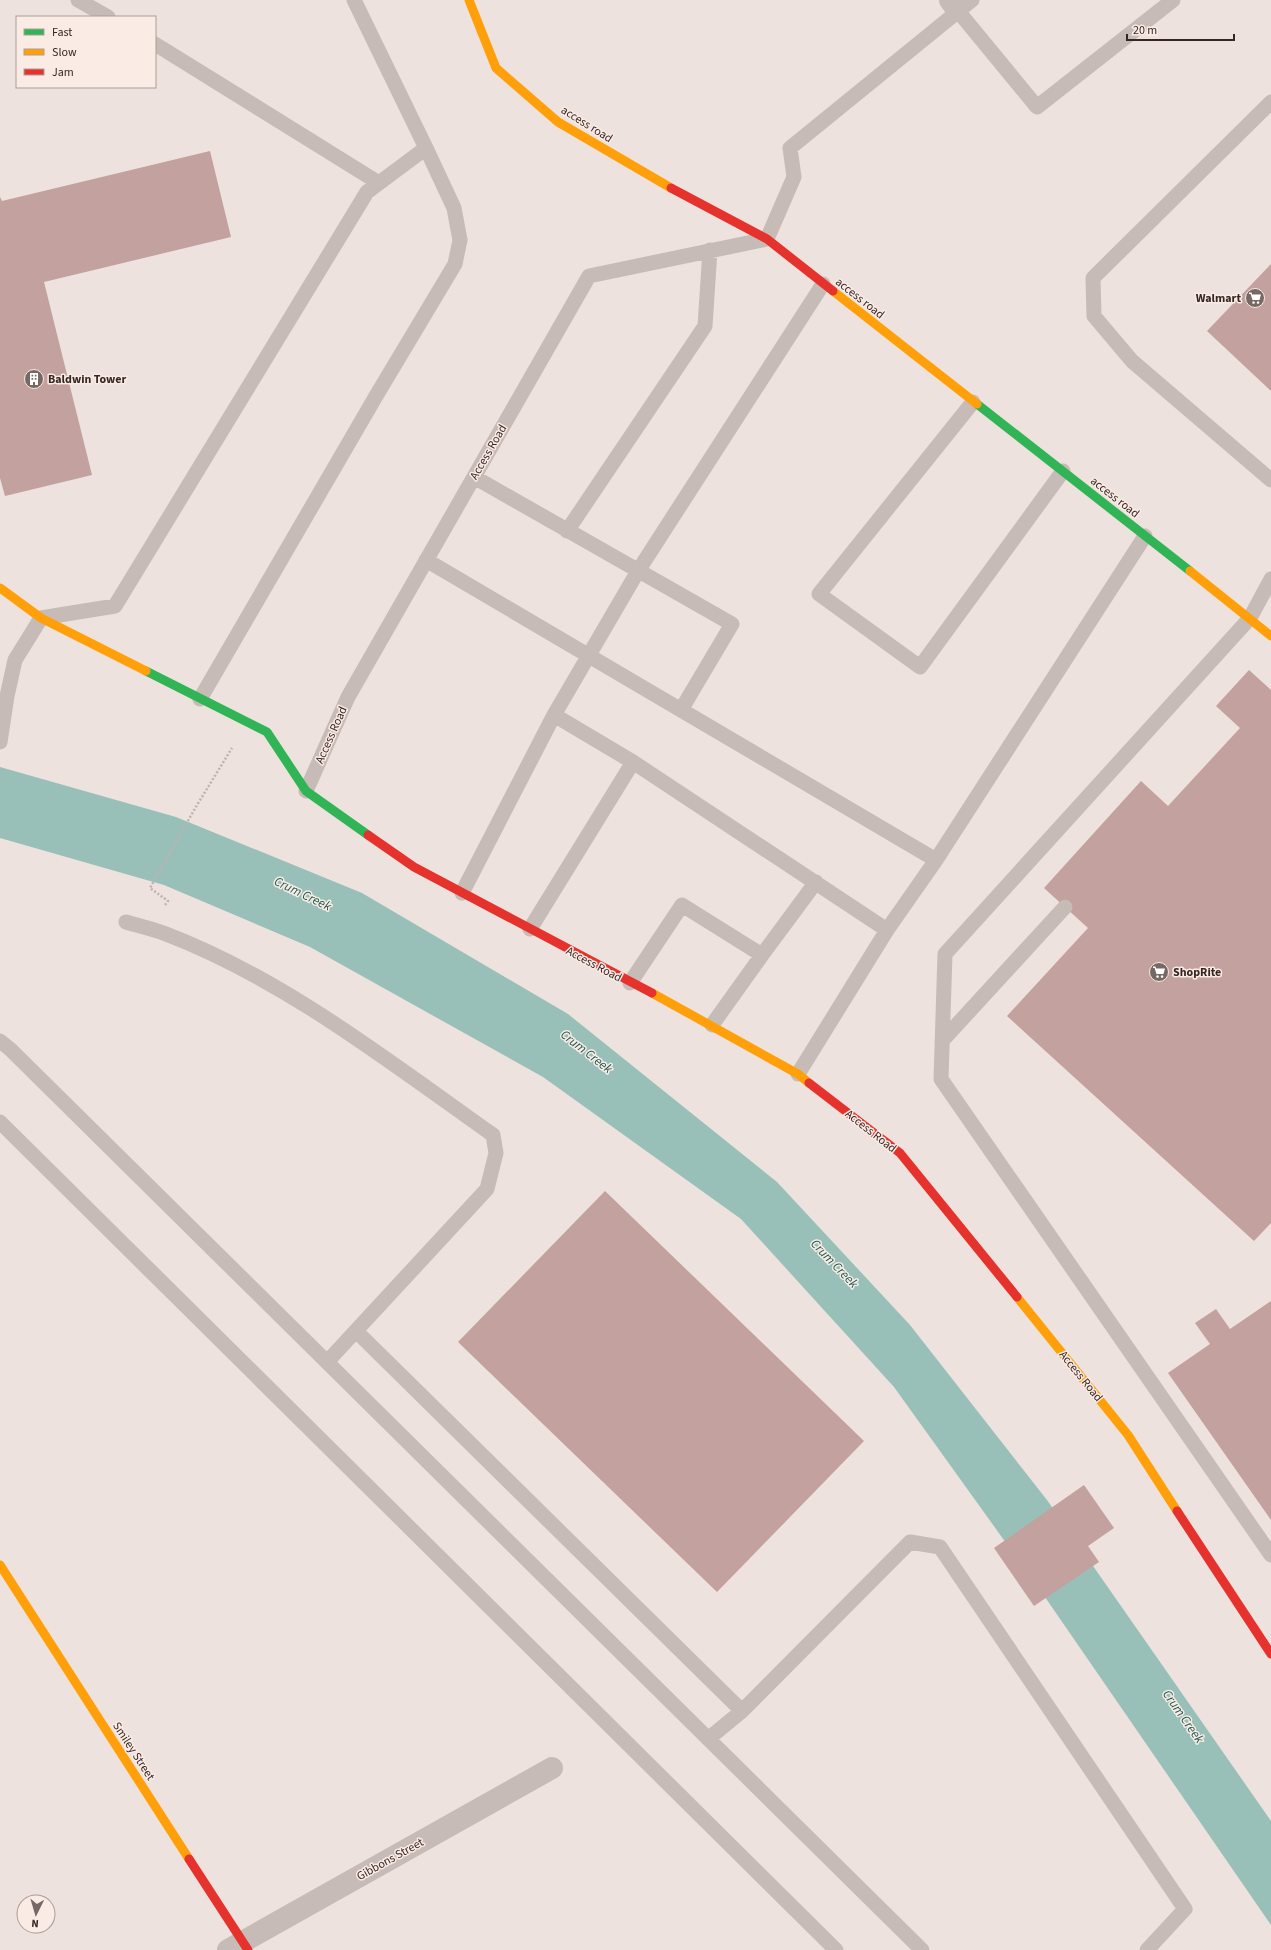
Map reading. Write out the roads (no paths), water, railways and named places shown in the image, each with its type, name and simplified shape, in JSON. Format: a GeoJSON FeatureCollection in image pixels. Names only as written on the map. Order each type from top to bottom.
{"type":"FeatureCollection","features":[{"type":"Feature","properties":{"kind":"street","name":"access road"},"geometry":{"type":"LineString","coordinates":[[469,0],[496,68],[558,122],[635,168],[766,239],[1146,536],[1271,636]]}},
{"type":"Feature","properties":{"kind":"street","name":"Access Road"},"geometry":{"type":"LineString","coordinates":[[0,588],[41,618],[267,732],[306,791],[414,867],[630,983],[712,1025],[798,1074],[900,1153],[1128,1435],[1271,1654]]}},
{"type":"Feature","properties":{"kind":"street","name":"Smiley Street"},"geometry":{"type":"LineString","coordinates":[[0,1565],[239,1947]]}},
{"type":"Feature","properties":{"kind":"street","name":"Gibbons Street"},"geometry":{"type":"LineString","coordinates":[[239,1947],[552,1768]]}},
{"type":"Feature","properties":{"kind":"lane"},"geometry":{"type":"LineString","coordinates":[[78,0],[106,16]]}},
{"type":"Feature","properties":{"kind":"lane"},"geometry":{"type":"LineString","coordinates":[[200,699],[376,396],[455,264],[460,240],[454,208],[354,0]]}},
{"type":"Feature","properties":{"kind":"lane"},"geometry":{"type":"LineString","coordinates":[[766,239],[794,177],[790,148],[960,4],[1037,107],[1174,0]]}},
{"type":"Feature","properties":{"kind":"lane"},"geometry":{"type":"LineString","coordinates":[[156,45],[379,183]]}},
{"type":"Feature","properties":{"kind":"lane"},"geometry":{"type":"LineString","coordinates":[[1271,102],[1094,278],[1094,316],[1132,361],[1271,480]]}},
{"type":"Feature","properties":{"kind":"lane"},"geometry":{"type":"LineString","coordinates":[[0,742],[2,707],[15,660],[41,618],[115,606],[367,192],[426,148]]}},
{"type":"Feature","properties":{"kind":"lane","name":"Access Road"},"geometry":{"type":"LineString","coordinates":[[306,791],[348,697],[588,276],[766,239]]}},
{"type":"Feature","properties":{"kind":"lane"},"geometry":{"type":"LineString","coordinates":[[567,530],[705,326],[710,250]]}},
{"type":"Feature","properties":{"kind":"lane"},"geometry":{"type":"LineString","coordinates":[[462,893],[554,715],[638,571],[823,284]]}},
{"type":"Feature","properties":{"kind":"lane"},"geometry":{"type":"LineString","coordinates":[[973,402],[819,594],[920,667],[1063,471]]}},
{"type":"Feature","properties":{"kind":"lane"},"geometry":{"type":"LineString","coordinates":[[474,477],[732,624],[680,710]]}},
{"type":"Feature","properties":{"kind":"lane"},"geometry":{"type":"LineString","coordinates":[[798,1074],[887,930],[936,860],[1146,536]]}},
{"type":"Feature","properties":{"kind":"lane"},"geometry":{"type":"LineString","coordinates":[[426,560],[936,860]]}},
{"type":"Feature","properties":{"kind":"lane"},"geometry":{"type":"LineString","coordinates":[[1271,579],[1250,618],[945,954],[942,1041],[942,1079],[1271,1555]]}},
{"type":"Feature","properties":{"kind":"lane"},"geometry":{"type":"LineString","coordinates":[[554,715],[633,762],[887,930]]}},
{"type":"Feature","properties":{"kind":"lane"},"geometry":{"type":"LineString","coordinates":[[530,929],[633,762]]}},
{"type":"Feature","properties":{"kind":"lane"},"geometry":{"type":"LineString","coordinates":[[712,1025],[816,882]]}},
{"type":"Feature","properties":{"kind":"lane"},"geometry":{"type":"LineString","coordinates":[[630,983],[682,905],[762,955]]}},
{"type":"Feature","properties":{"kind":"lane"},"geometry":{"type":"LineString","coordinates":[[942,1041],[1065,907]]}},
{"type":"Feature","properties":{"kind":"lane"},"geometry":{"type":"LineString","coordinates":[[126,922],[165,934],[217,956],[314,1010],[493,1135],[496,1153],[487,1189],[327,1362]]}},
{"type":"Feature","properties":{"kind":"lane"},"geometry":{"type":"LineString","coordinates":[[0,1041],[21,1059],[922,1950]]}},
{"type":"Feature","properties":{"kind":"lane"},"geometry":{"type":"LineString","coordinates":[[0,1122],[836,1950]]}},
{"type":"Feature","properties":{"kind":"lane"},"geometry":{"type":"LineString","coordinates":[[356,1332],[742,1711]]}},
{"type":"Feature","properties":{"kind":"lane"},"geometry":{"type":"LineString","coordinates":[[708,1739],[742,1711],[910,1542],[940,1547],[1185,1909],[1147,1950]]}},
{"type":"Feature","properties":{"kind":"water","name":"Crum Creek"},"geometry":{"type":"Polygon","coordinates":[[[0,767],[176,817],[362,893],[568,1014],[777,1182],[910,1325],[1047,1500],[1271,1821],[1271,1925],[1047,1600],[894,1387],[741,1219],[543,1077],[310,947],[164,885],[0,838],[0,767]]]}},
{"type":"Feature","properties":{"kind":"place","name":"Walmart"},"geometry":{"type":"Point","coordinates":[1255,298]}},
{"type":"Feature","properties":{"kind":"place","name":"Baldwin Tower"},"geometry":{"type":"Point","coordinates":[34,379]}},
{"type":"Feature","properties":{"kind":"place","name":"ShopRite"},"geometry":{"type":"Point","coordinates":[1159,972]}}]}
